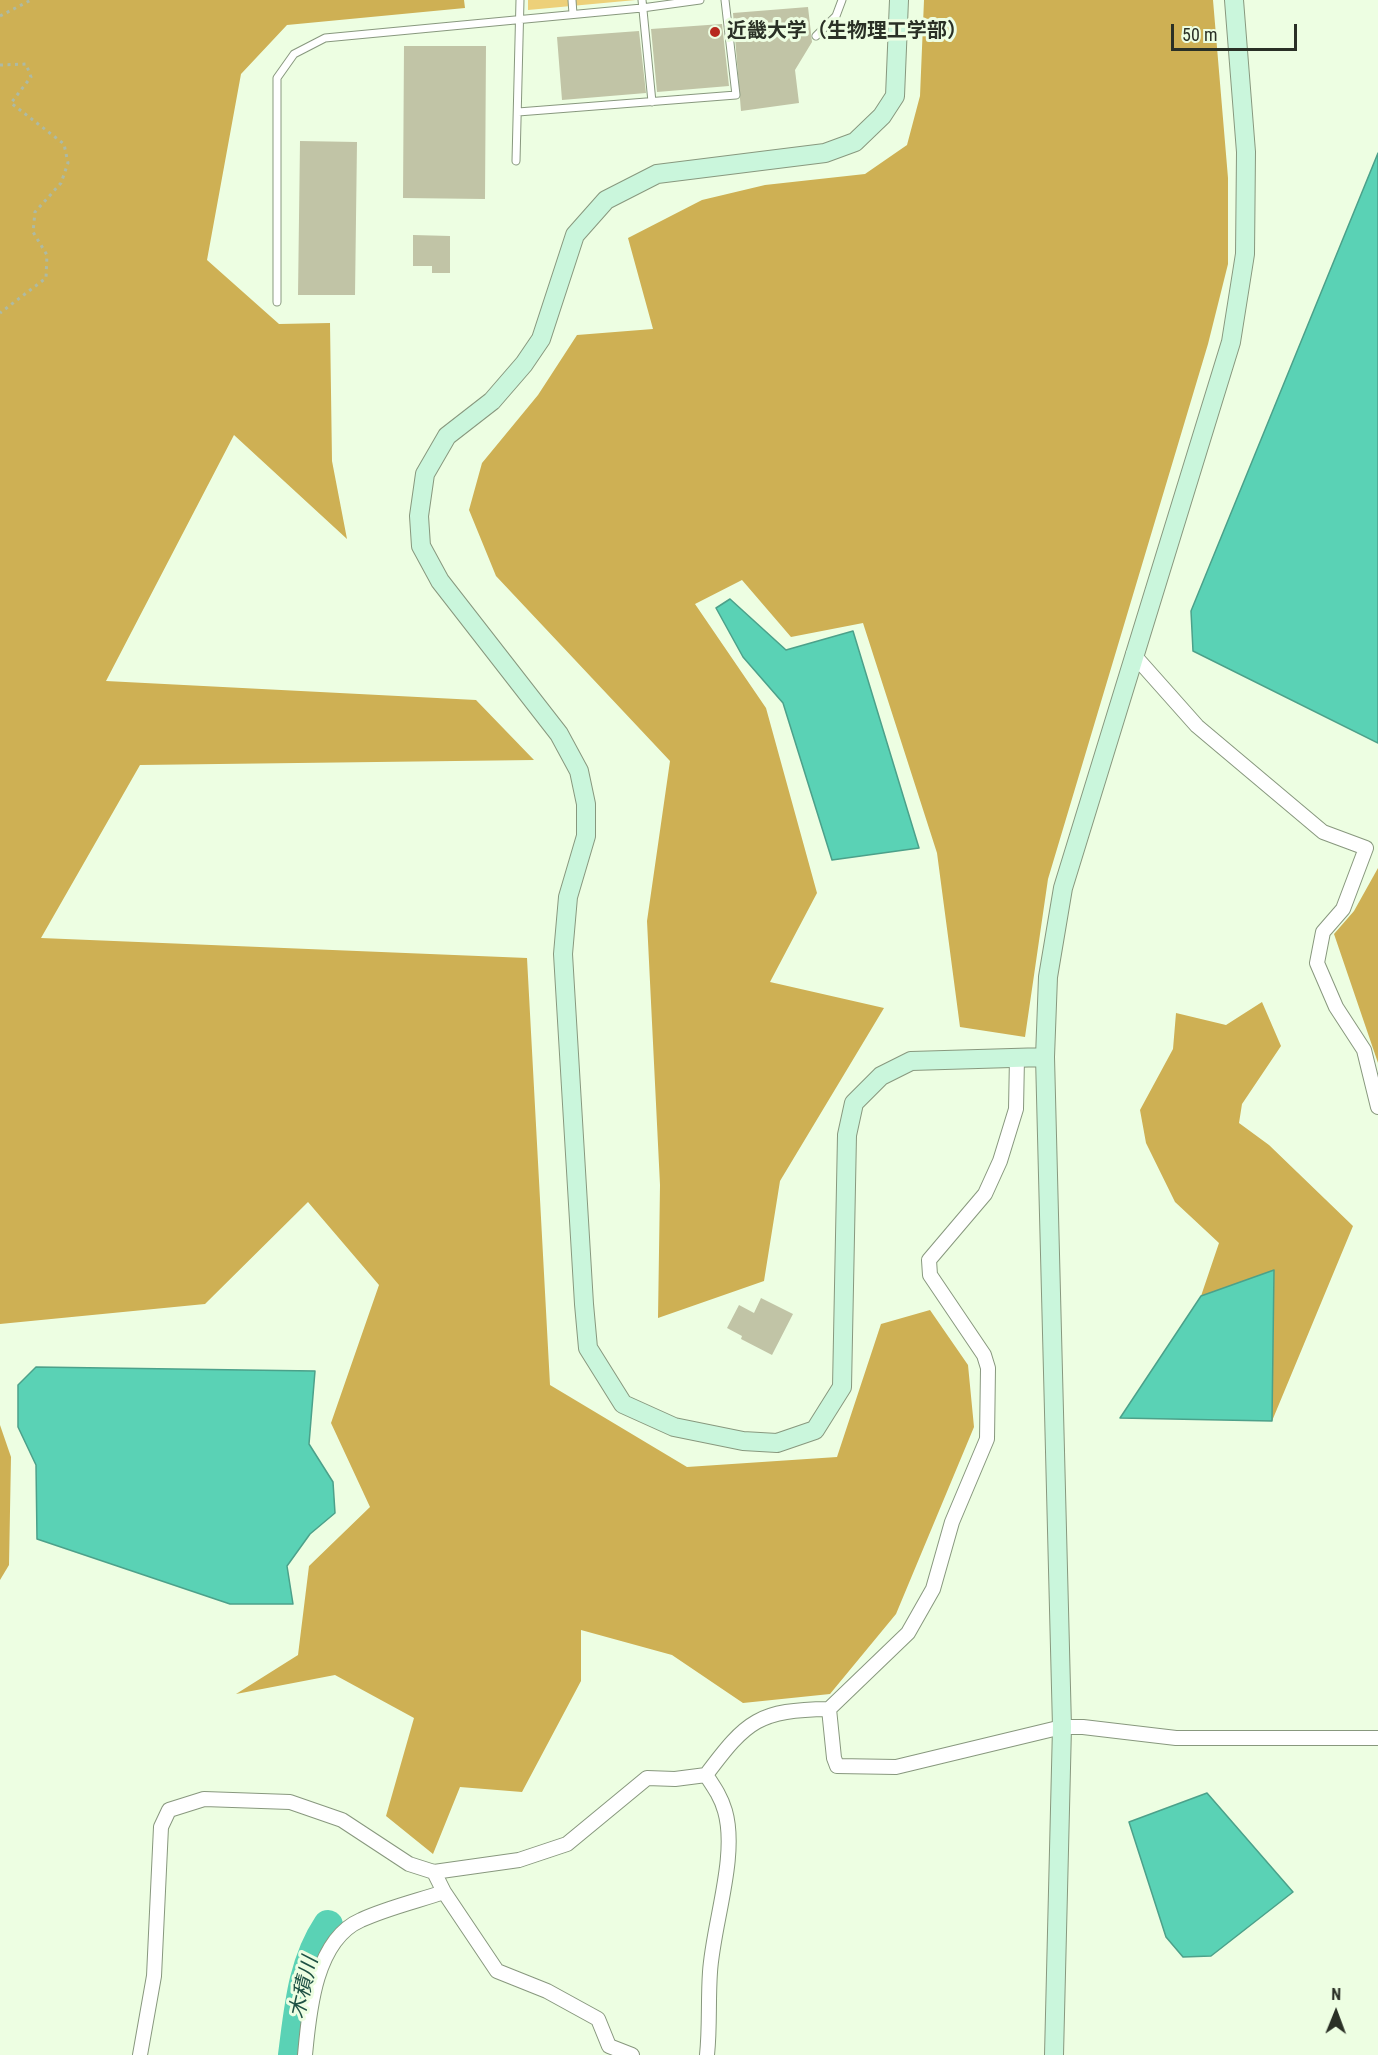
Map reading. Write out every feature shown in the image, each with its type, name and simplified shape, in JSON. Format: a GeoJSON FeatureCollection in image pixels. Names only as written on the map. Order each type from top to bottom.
{"type":"FeatureCollection","features":[{"type":"Feature","properties":{"kind":"street"},"geometry":{"type":"LineString","coordinates":[[899,0],[895,96],[882,116],[855,142],[825,153],[713,165],[657,174],[606,200],[575,235],[541,339],[524,364],[492,400],[447,436],[425,474],[419,516],[421,546],[440,581],[559,734],[579,771],[586,804],[586,836],[568,897],[563,954],[584,1304],[588,1348],[623,1404],[674,1427],[743,1441],[777,1443],[815,1430],[842,1387],[847,1135],[854,1103],[881,1076],[911,1061],[1045,1057]]}},
{"type":"Feature","properties":{"kind":"street"},"geometry":{"type":"LineString","coordinates":[[1054,2055],[1062,1727],[1045,1057],[1048,977],[1062,888],[1231,342],[1245,254],[1246,152],[1234,0]]}},
{"type":"Feature","properties":{"kind":"street"},"geometry":{"type":"LineString","coordinates":[[1133,654],[1197,726],[1323,832],[1366,848],[1343,909],[1323,932],[1317,963],[1335,1007],[1364,1050],[1378,1107]]}},
{"type":"Feature","properties":{"kind":"street"},"geometry":{"type":"LineString","coordinates":[[140,2055],[154,1976],[160,1827],[169,1810],[204,1799],[290,1802],[342,1820],[409,1864],[434,1872],[519,1860],[567,1844],[647,1778],[675,1779],[706,1775],[732,1739],[755,1720],[797,1710],[829,1710],[908,1633],[933,1589],[952,1522],[987,1439],[988,1368],[984,1355],[930,1275],[929,1260],[985,1194],[1000,1161],[1016,1109],[1017,1058]]}},
{"type":"Feature","properties":{"kind":"street"},"geometry":{"type":"LineString","coordinates":[[829,1710],[834,1758],[837,1766],[896,1767],[1062,1727],[1083,1726],[1176,1738],[1378,1738]]}},
{"type":"Feature","properties":{"kind":"street"},"geometry":{"type":"LineString","coordinates":[[706,1775],[719,1793],[726,1814],[728,1862],[715,1928],[710,1973],[711,2022],[707,2055]]}},
{"type":"Feature","properties":{"kind":"street"},"geometry":{"type":"LineString","coordinates":[[434,1872],[444,1892],[496,1971],[547,1991],[598,2019],[609,2046],[632,2055]]}},
{"type":"Feature","properties":{"kind":"street"},"geometry":{"type":"LineString","coordinates":[[305,2055],[311,1998],[327,1957],[339,1936],[359,1921],[444,1892]]}},
{"type":"Feature","properties":{"kind":"lane"},"geometry":{"type":"LineString","coordinates":[[516,162],[520,0]]}},
{"type":"Feature","properties":{"kind":"lane"},"geometry":{"type":"LineString","coordinates":[[572,0],[573,14]]}},
{"type":"Feature","properties":{"kind":"lane"},"geometry":{"type":"LineString","coordinates":[[277,302],[277,78],[294,54],[324,38],[573,14],[642,4],[700,0]]}},
{"type":"Feature","properties":{"kind":"lane"},"geometry":{"type":"LineString","coordinates":[[518,112],[736,95],[725,0]]}},
{"type":"Feature","properties":{"kind":"lane"},"geometry":{"type":"LineString","coordinates":[[816,36],[836,16],[842,0]]}},
{"type":"Feature","properties":{"kind":"lane"},"geometry":{"type":"LineString","coordinates":[[642,4],[652,102]]}},
{"type":"Feature","properties":{"kind":"path"},"geometry":{"type":"LineString","coordinates":[[0,16],[31,0]]}},
{"type":"Feature","properties":{"kind":"path"},"geometry":{"type":"LineString","coordinates":[[0,65],[26,64],[31,76],[11,103],[64,144],[68,164],[61,183],[35,212],[33,232],[47,255],[46,278],[0,313]]}},
{"type":"Feature","properties":{"kind":"shaded area"},"geometry":{"type":"Polygon","coordinates":[[[0,0],[464,0],[465,8],[287,25],[241,74],[207,260],[279,324],[330,323],[332,461],[347,539],[234,435],[106,681],[476,700],[534,760],[140,765],[41,938],[527,958],[550,1385],[687,1467],[837,1457],[881,1324],[930,1310],[968,1365],[974,1427],[896,1614],[830,1694],[743,1703],[672,1655],[581,1630],[581,1681],[522,1792],[460,1787],[433,1854],[386,1816],[414,1718],[335,1675],[236,1694],[298,1655],[309,1566],[370,1507],[331,1423],[379,1285],[308,1202],[205,1304],[0,1324],[0,0]]]}},
{"type":"Feature","properties":{"kind":"shaded area"},"geometry":{"type":"Polygon","coordinates":[[[528,0],[636,0],[528,10],[528,0]]]}},
{"type":"Feature","properties":{"kind":"shaded area"},"geometry":{"type":"Polygon","coordinates":[[[924,0],[1213,0],[1228,178],[1228,264],[1208,344],[1048,879],[1025,1037],[960,1027],[937,853],[863,623],[791,637],[742,580],[695,604],[766,708],[817,893],[770,982],[884,1008],[780,1181],[764,1281],[658,1318],[660,1185],[647,921],[670,761],[496,576],[469,510],[482,463],[538,395],[577,335],[653,329],[628,238],[702,200],[765,185],[865,174],[907,145],[920,96],[924,0]]]}},
{"type":"Feature","properties":{"kind":"shaded area"},"geometry":{"type":"Polygon","coordinates":[[[1378,868],[1378,1063],[1334,934],[1354,911],[1378,868]]]}},
{"type":"Feature","properties":{"kind":"shaded area"},"geometry":{"type":"Polygon","coordinates":[[[1262,1002],[1281,1046],[1242,1104],[1239,1123],[1269,1145],[1353,1226],[1272,1421],[1274,1271],[1201,1296],[1219,1243],[1175,1202],[1146,1143],[1140,1110],[1173,1049],[1176,1013],[1226,1025],[1262,1002]]]}},
{"type":"Feature","properties":{"kind":"shaded area"},"geometry":{"type":"Polygon","coordinates":[[[0,1425],[11,1457],[9,1565],[0,1580],[0,1425]]]}},
{"type":"Feature","properties":{"kind":"water"},"geometry":{"type":"Polygon","coordinates":[[[1378,153],[1378,743],[1193,651],[1191,611],[1378,153]]]}},
{"type":"Feature","properties":{"kind":"water"},"geometry":{"type":"Polygon","coordinates":[[[730,599],[786,650],[853,631],[919,848],[832,860],[783,703],[743,657],[716,608],[730,599]]]}},
{"type":"Feature","properties":{"kind":"water"},"geometry":{"type":"Polygon","coordinates":[[[1274,1270],[1272,1421],[1120,1418],[1201,1296],[1274,1270]]]}},
{"type":"Feature","properties":{"kind":"water"},"geometry":{"type":"Polygon","coordinates":[[[36,1367],[315,1371],[309,1444],[333,1482],[335,1513],[310,1534],[287,1566],[293,1604],[230,1604],[37,1539],[36,1465],[18,1427],[18,1385],[36,1367]]]}},
{"type":"Feature","properties":{"kind":"water"},"geometry":{"type":"Polygon","coordinates":[[[1207,1793],[1293,1892],[1211,1956],[1183,1957],[1166,1937],[1129,1822],[1207,1793]]]}},
{"type":"Feature","properties":{"kind":"building"},"geometry":{"type":"Polygon","coordinates":[[[808,7],[812,42],[795,70],[799,103],[741,111],[733,13],[808,7]]]}},
{"type":"Feature","properties":{"kind":"building"},"geometry":{"type":"Polygon","coordinates":[[[722,24],[729,86],[657,92],[651,29],[722,24]]]}},
{"type":"Feature","properties":{"kind":"building"},"geometry":{"type":"Polygon","coordinates":[[[639,31],[646,93],[562,100],[557,37],[639,31]]]}},
{"type":"Feature","properties":{"kind":"building"},"geometry":{"type":"Polygon","coordinates":[[[404,46],[486,46],[485,199],[403,198],[404,46]]]}},
{"type":"Feature","properties":{"kind":"building"},"geometry":{"type":"Polygon","coordinates":[[[300,141],[357,142],[355,295],[298,295],[300,141]]]}},
{"type":"Feature","properties":{"kind":"building"},"geometry":{"type":"Polygon","coordinates":[[[413,235],[450,236],[450,273],[432,273],[432,266],[413,266],[413,235]]]}},
{"type":"Feature","properties":{"kind":"building"},"geometry":{"type":"Polygon","coordinates":[[[761,1298],[793,1314],[772,1355],[741,1339],[742,1336],[727,1328],[739,1305],[754,1313],[761,1298]]]}},
{"type":"Feature","properties":{"kind":"waterway","name":"木積川"},"geometry":{"type":"LineString","coordinates":[[293,2055],[307,1971],[312,1955],[328,1925]]}},
{"type":"Feature","properties":{"kind":"place","name":"近畿大学（生物理工学部）"},"geometry":{"type":"Point","coordinates":[715,32]}}]}
